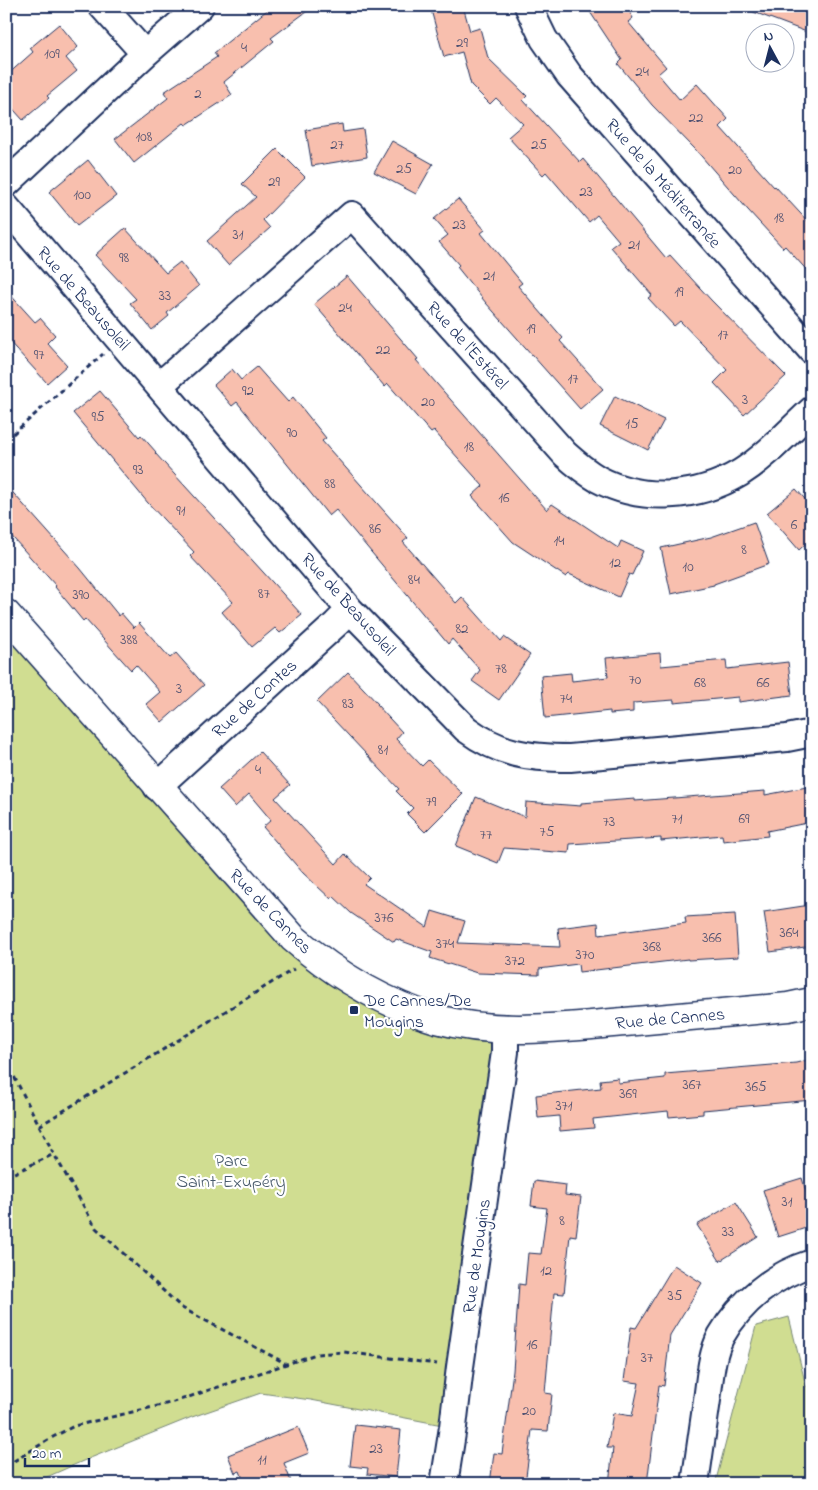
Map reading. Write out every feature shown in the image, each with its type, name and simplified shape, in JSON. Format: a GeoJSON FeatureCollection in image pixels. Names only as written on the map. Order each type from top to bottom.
{"type":"FeatureCollection","features":[{"type":"Feature","properties":{"kind":"street"},"geometry":{"type":"LineString","coordinates":[[102,6],[145,54]]}},
{"type":"Feature","properties":{"kind":"street"},"geometry":{"type":"LineString","coordinates":[[6,184],[145,54],[200,6]]}},
{"type":"Feature","properties":{"kind":"street","name":"Rue de la Méditerranée"},"geometry":{"type":"LineString","coordinates":[[528,6],[544,39],[569,75],[812,350]]}},
{"type":"Feature","properties":{"kind":"street","name":"Rue de Beausoleil"},"geometry":{"type":"LineString","coordinates":[[6,206],[350,610],[466,728],[488,744],[521,756],[570,758],[787,738],[812,733]]}},
{"type":"Feature","properties":{"kind":"street","name":"Rue de l'Estérel"},"geometry":{"type":"LineString","coordinates":[[160,385],[352,214],[565,454],[599,479],[622,489],[646,494],[670,495],[691,492],[714,485],[740,473],[761,458],[812,410]]}},
{"type":"Feature","properties":{"kind":"street","name":"Rue de Contes"},"geometry":{"type":"LineString","coordinates":[[157,787],[350,610]]}},
{"type":"Feature","properties":{"kind":"street","name":"Rue de Cannes"},"geometry":{"type":"LineString","coordinates":[[6,614],[157,787],[293,938],[337,972],[388,1000],[437,1019],[466,1025],[505,1028],[553,1028],[788,1007],[812,1002]]}},
{"type":"Feature","properties":{"kind":"street","name":"Rue de Mougins"},"geometry":{"type":"LineString","coordinates":[[444,1484],[505,1052],[505,1028]]}},
{"type":"Feature","properties":{"kind":"street"},"geometry":{"type":"LineString","coordinates":[[695,1484],[713,1359],[721,1337],[747,1302],[764,1287],[781,1275],[812,1263]]}},
{"type":"Feature","properties":{"kind":"path"},"geometry":{"type":"LineString","coordinates":[[6,440],[120,340]]}},
{"type":"Feature","properties":{"kind":"path"},"geometry":{"type":"LineString","coordinates":[[39,1126],[294,969]]}},
{"type":"Feature","properties":{"kind":"path"},"geometry":{"type":"LineString","coordinates":[[6,1061],[54,1154],[96,1228],[182,1308],[286,1363]]}},
{"type":"Feature","properties":{"kind":"path"},"geometry":{"type":"LineString","coordinates":[[6,1177],[54,1154]]}},
{"type":"Feature","properties":{"kind":"path"},"geometry":{"type":"LineString","coordinates":[[6,1466],[52,1437],[74,1426],[174,1402],[316,1354],[344,1352],[460,1367]]}},
{"type":"Feature","properties":{"kind":"green space","name":"Parc Saint-Exupéry"},"geometry":{"type":"Polygon","coordinates":[[[6,614],[337,972],[505,1028],[453,1427],[311,1400],[261,1393],[192,1417],[31,1484],[6,1484],[6,614]]]}},
{"type":"Feature","properties":{"kind":"green space"},"geometry":{"type":"Polygon","coordinates":[[[789,1317],[806,1386],[812,1390],[812,1484],[715,1484],[756,1326],[789,1317]]]}},
{"type":"Feature","properties":{"kind":"building"},"geometry":{"type":"Polygon","coordinates":[[[272,6],[314,6],[271,38],[274,41],[224,82],[232,95],[186,125],[184,123],[134,163],[115,139],[168,98],[164,92],[217,57],[214,53],[272,6]]]}},
{"type":"Feature","properties":{"kind":"building"},"geometry":{"type":"Polygon","coordinates":[[[444,6],[463,6],[470,31],[480,28],[488,58],[527,96],[523,100],[580,162],[583,159],[666,258],[670,255],[711,300],[786,376],[744,415],[714,383],[727,370],[680,321],[674,326],[648,298],[652,295],[611,247],[619,241],[597,215],[589,222],[546,172],[543,175],[508,137],[523,124],[496,98],[490,104],[471,85],[462,52],[444,57],[431,10],[444,6]]]}},
{"type":"Feature","properties":{"kind":"building"},"geometry":{"type":"Polygon","coordinates":[[[586,6],[626,6],[633,18],[628,22],[666,67],[658,74],[680,100],[697,84],[728,119],[720,127],[812,226],[812,276],[785,246],[783,248],[695,149],[652,105],[618,64],[622,60],[586,6]]]}},
{"type":"Feature","properties":{"kind":"building"},"geometry":{"type":"Polygon","coordinates":[[[743,6],[812,6],[812,34],[796,28],[796,22],[780,22],[743,8],[743,6]]]}},
{"type":"Feature","properties":{"kind":"building"},"geometry":{"type":"Polygon","coordinates":[[[59,24],[78,47],[66,58],[77,71],[47,96],[49,98],[23,120],[6,101],[6,76],[33,52],[30,48],[59,24]]]}},
{"type":"Feature","properties":{"kind":"building"},"geometry":{"type":"Polygon","coordinates":[[[342,124],[343,132],[363,129],[367,157],[312,166],[306,130],[342,124]]]}},
{"type":"Feature","properties":{"kind":"building"},"geometry":{"type":"Polygon","coordinates":[[[392,141],[433,164],[416,194],[374,172],[392,141]]]}},
{"type":"Feature","properties":{"kind":"building"},"geometry":{"type":"Polygon","coordinates":[[[277,149],[305,177],[263,220],[270,228],[228,265],[207,241],[256,197],[242,184],[277,149]]]}},
{"type":"Feature","properties":{"kind":"building"},"geometry":{"type":"Polygon","coordinates":[[[88,160],[116,196],[77,226],[49,192],[88,160]]]}},
{"type":"Feature","properties":{"kind":"building"},"geometry":{"type":"Polygon","coordinates":[[[458,199],[485,230],[481,233],[522,283],[518,286],[563,338],[560,341],[603,389],[580,409],[486,303],[457,267],[459,265],[439,242],[448,235],[434,219],[458,199]]]}},
{"type":"Feature","properties":{"kind":"building"},"geometry":{"type":"Polygon","coordinates":[[[125,228],[166,273],[180,262],[199,286],[167,313],[169,316],[152,330],[130,303],[136,299],[95,255],[125,228]]]}},
{"type":"Feature","properties":{"kind":"building"},"geometry":{"type":"Polygon","coordinates":[[[347,276],[418,359],[416,360],[547,510],[552,504],[618,548],[621,541],[643,551],[632,575],[629,574],[619,597],[569,574],[566,577],[513,542],[472,496],[483,486],[434,431],[431,433],[388,384],[385,387],[314,304],[347,276]]]}},
{"type":"Feature","properties":{"kind":"building"},"geometry":{"type":"Polygon","coordinates":[[[6,290],[35,322],[40,318],[55,335],[47,343],[67,365],[47,383],[6,338],[6,290]]]}},
{"type":"Feature","properties":{"kind":"building"},"geometry":{"type":"Polygon","coordinates":[[[257,367],[288,402],[293,397],[326,438],[322,441],[408,538],[403,542],[456,603],[462,597],[501,641],[504,637],[530,655],[499,700],[472,681],[480,670],[452,639],[448,644],[336,510],[329,516],[237,402],[232,406],[214,385],[232,369],[241,380],[257,367]]]}},
{"type":"Feature","properties":{"kind":"building"},"geometry":{"type":"Polygon","coordinates":[[[100,391],[139,437],[141,435],[155,453],[302,615],[280,633],[275,628],[252,647],[222,612],[233,602],[190,556],[194,552],[148,503],[73,413],[100,391]]]}},
{"type":"Feature","properties":{"kind":"building"},"geometry":{"type":"Polygon","coordinates":[[[615,396],[664,420],[648,450],[600,426],[615,396]]]}},
{"type":"Feature","properties":{"kind":"building"},"geometry":{"type":"Polygon","coordinates":[[[6,485],[80,568],[119,616],[121,613],[134,628],[139,623],[170,658],[176,653],[204,685],[162,722],[146,704],[160,692],[136,665],[131,670],[85,619],[83,621],[56,586],[6,530],[6,485]]]}},
{"type":"Feature","properties":{"kind":"building"},"geometry":{"type":"Polygon","coordinates":[[[796,489],[812,507],[812,538],[799,550],[767,513],[796,489]]]}},
{"type":"Feature","properties":{"kind":"building"},"geometry":{"type":"Polygon","coordinates":[[[754,522],[769,564],[714,585],[671,594],[661,548],[711,537],[754,522]]]}},
{"type":"Feature","properties":{"kind":"building"},"geometry":{"type":"Polygon","coordinates":[[[660,653],[661,666],[726,660],[727,669],[788,662],[792,695],[738,702],[738,697],[674,703],[674,700],[633,703],[633,712],[610,714],[610,711],[545,718],[541,676],[571,673],[572,681],[608,677],[606,658],[660,653]]]}},
{"type":"Feature","properties":{"kind":"building"},"geometry":{"type":"Polygon","coordinates":[[[348,672],[402,732],[396,739],[422,766],[428,760],[463,794],[425,832],[407,814],[413,808],[396,791],[399,789],[317,702],[348,672]]]}},
{"type":"Feature","properties":{"kind":"building"},"geometry":{"type":"Polygon","coordinates":[[[260,752],[290,785],[275,798],[336,864],[345,854],[370,878],[364,884],[427,927],[432,911],[465,921],[458,943],[560,947],[558,928],[598,923],[599,935],[686,923],[685,917],[735,914],[738,957],[688,959],[579,972],[578,964],[539,969],[539,975],[477,973],[430,958],[432,952],[396,939],[394,942],[351,913],[333,896],[331,899],[303,873],[263,827],[271,820],[249,794],[235,807],[219,789],[260,752]]]}},
{"type":"Feature","properties":{"kind":"building"},"geometry":{"type":"Polygon","coordinates":[[[812,786],[812,822],[767,831],[768,836],[723,841],[722,835],[661,841],[661,838],[570,844],[569,853],[504,848],[498,863],[456,846],[476,797],[525,817],[526,802],[581,806],[581,803],[635,799],[635,801],[765,791],[765,795],[812,786]]]}},
{"type":"Feature","properties":{"kind":"building"},"geometry":{"type":"Polygon","coordinates":[[[810,905],[812,946],[770,952],[764,912],[810,905]]]}},
{"type":"Feature","properties":{"kind":"building"},"geometry":{"type":"Polygon","coordinates":[[[812,1059],[812,1100],[703,1110],[703,1114],[669,1117],[668,1111],[593,1119],[594,1128],[560,1131],[559,1116],[538,1118],[536,1095],[601,1088],[600,1080],[618,1078],[618,1083],[665,1078],[665,1074],[796,1063],[812,1059]]]}},
{"type":"Feature","properties":{"kind":"building"},"geometry":{"type":"Polygon","coordinates":[[[802,1178],[812,1211],[812,1226],[778,1237],[763,1190],[802,1178]]]}},
{"type":"Feature","properties":{"kind":"building"},"geometry":{"type":"Polygon","coordinates":[[[534,1181],[566,1185],[565,1195],[581,1197],[576,1236],[570,1235],[564,1294],[554,1293],[545,1393],[552,1394],[548,1431],[532,1430],[525,1484],[490,1484],[494,1453],[502,1454],[513,1371],[519,1284],[525,1285],[528,1253],[541,1254],[547,1208],[531,1206],[534,1181]]]}},
{"type":"Feature","properties":{"kind":"building"},"geometry":{"type":"Polygon","coordinates":[[[736,1202],[758,1237],[720,1261],[697,1225],[736,1202]]]}},
{"type":"Feature","properties":{"kind":"building"},"geometry":{"type":"Polygon","coordinates":[[[674,1265],[702,1283],[670,1335],[664,1386],[659,1385],[647,1484],[609,1484],[613,1448],[607,1448],[613,1413],[632,1416],[639,1383],[624,1381],[631,1327],[636,1328],[674,1265]]]}},
{"type":"Feature","properties":{"kind":"building"},"geometry":{"type":"Polygon","coordinates":[[[355,1425],[401,1430],[396,1477],[367,1474],[368,1468],[350,1466],[355,1425]]]}},
{"type":"Feature","properties":{"kind":"building"},"geometry":{"type":"Polygon","coordinates":[[[298,1427],[309,1453],[284,1463],[292,1484],[245,1484],[240,1471],[235,1473],[228,1455],[298,1427]]]}},
{"type":"Feature","properties":{"kind":"place","name":"De Cannes/De Mougins"},"geometry":{"type":"Point","coordinates":[354,1010]}}]}
